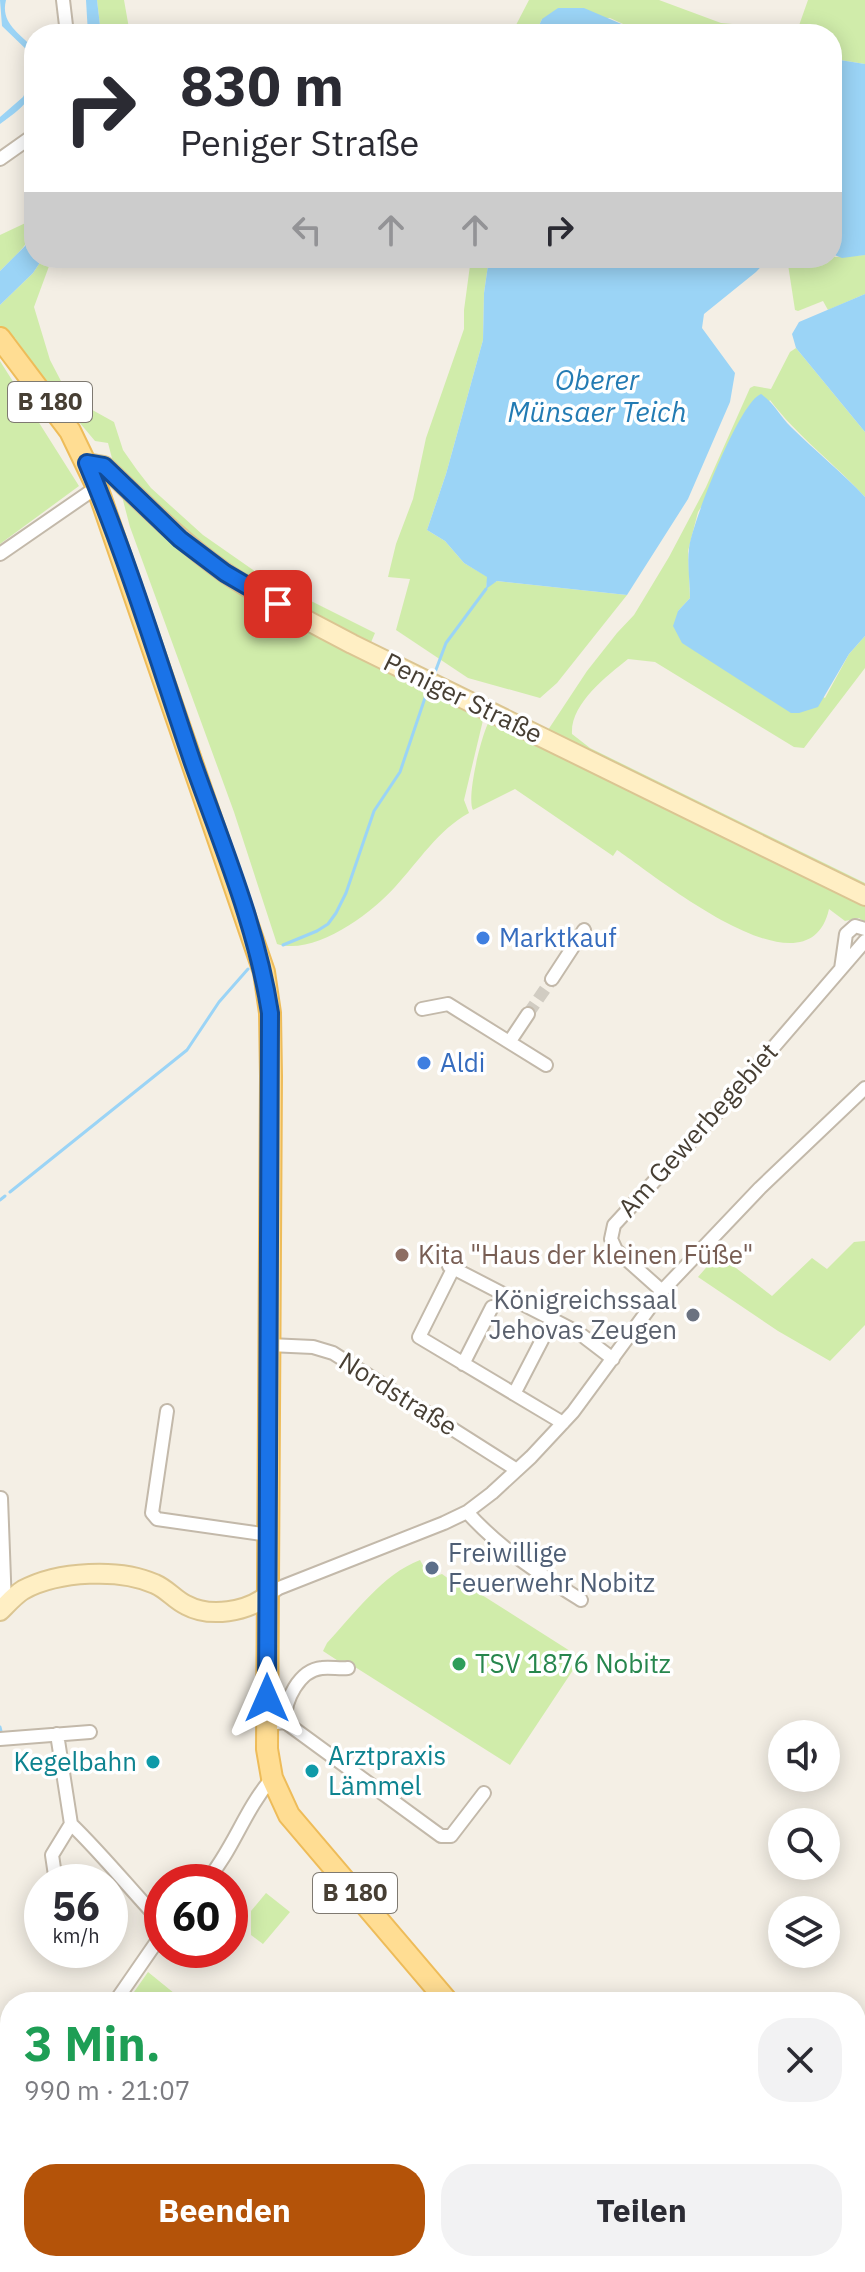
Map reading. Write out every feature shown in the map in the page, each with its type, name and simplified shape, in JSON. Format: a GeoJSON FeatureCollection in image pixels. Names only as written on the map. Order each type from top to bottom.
{"type":"FeatureCollection","features":[{"type":"Feature","properties":{"kind":"main road","name":"B 180"},"geometry":{"type":"LineString","coordinates":[[3,342],[62,419],[97,487],[264,972],[270,1013],[271,1076],[268,1595],[276,1723],[267,1749],[272,1778],[289,1815],[439,1992]]}},
{"type":"Feature","properties":{"kind":"street"},"geometry":{"type":"LineString","coordinates":[[63,0],[66,24]]}},
{"type":"Feature","properties":{"kind":"street"},"geometry":{"type":"LineString","coordinates":[[0,159],[24,142]]}},
{"type":"Feature","properties":{"kind":"street","name":"Peniger Straße"},"geometry":{"type":"LineString","coordinates":[[87,463],[104,466],[180,539],[225,573],[278,604],[352,644],[865,896]]}},
{"type":"Feature","properties":{"kind":"street"},"geometry":{"type":"LineString","coordinates":[[0,554],[97,487]]}},
{"type":"Feature","properties":{"kind":"street","name":"Am Gewerbegebiet"},"geometry":{"type":"LineString","coordinates":[[841,969],[846,934],[855,926],[865,929]]}},
{"type":"Feature","properties":{"kind":"street"},"geometry":{"type":"LineString","coordinates":[[552,979],[584,930]]}},
{"type":"Feature","properties":{"kind":"street","name":"Am Gewerbegebiet"},"geometry":{"type":"LineString","coordinates":[[662,1291],[616,1250],[611,1239],[614,1225],[716,1114],[865,941]]}},
{"type":"Feature","properties":{"kind":"street"},"geometry":{"type":"LineString","coordinates":[[422,1009],[448,1004],[546,1065]]}},
{"type":"Feature","properties":{"kind":"street"},"geometry":{"type":"LineString","coordinates":[[510,1041],[528,1014]]}},
{"type":"Feature","properties":{"kind":"street"},"geometry":{"type":"LineString","coordinates":[[2,1608],[23,1591],[54,1580],[95,1573],[130,1576],[157,1585],[188,1607],[213,1612],[243,1609],[257,1604],[279,1588],[401,1542],[467,1512],[517,1470],[563,1423],[662,1291],[760,1188],[865,1088]]}},
{"type":"Feature","properties":{"kind":"street"},"geometry":{"type":"LineString","coordinates":[[563,1423],[419,1337],[451,1267],[579,1333],[613,1359]]}},
{"type":"Feature","properties":{"kind":"street"},"geometry":{"type":"LineString","coordinates":[[463,1364],[492,1307]]}},
{"type":"Feature","properties":{"kind":"street"},"geometry":{"type":"LineString","coordinates":[[514,1394],[543,1338]]}},
{"type":"Feature","properties":{"kind":"street","name":"Nordstraße"},"geometry":{"type":"LineString","coordinates":[[269,1345],[313,1347],[333,1353],[517,1470]]}},
{"type":"Feature","properties":{"kind":"street"},"geometry":{"type":"LineString","coordinates":[[167,1411],[152,1513],[157,1519],[269,1535]]}},
{"type":"Feature","properties":{"kind":"street"},"geometry":{"type":"LineString","coordinates":[[1,1498],[2,1608]]}},
{"type":"Feature","properties":{"kind":"street"},"geometry":{"type":"LineString","coordinates":[[467,1512],[486,1534],[508,1552],[581,1600]]}},
{"type":"Feature","properties":{"kind":"street"},"geometry":{"type":"LineString","coordinates":[[348,1668],[321,1668],[306,1673],[284,1715],[276,1723],[423,1824],[447,1837],[457,1829],[484,1793]]}},
{"type":"Feature","properties":{"kind":"street"},"geometry":{"type":"LineString","coordinates":[[3,1739],[90,1732]]}},
{"type":"Feature","properties":{"kind":"street"},"geometry":{"type":"LineString","coordinates":[[57,1734],[71,1824],[98,1850],[144,1904]]}},
{"type":"Feature","properties":{"kind":"street"},"geometry":{"type":"LineString","coordinates":[[219,1864],[232,1845],[255,1797],[272,1778]]}},
{"type":"Feature","properties":{"kind":"street"},"geometry":{"type":"LineString","coordinates":[[53,1864],[52,1855],[71,1824]]}},
{"type":"Feature","properties":{"kind":"street"},"geometry":{"type":"LineString","coordinates":[[122,1992],[144,1960]]}},
{"type":"Feature","properties":{"kind":"green space"},"geometry":{"type":"Polygon","coordinates":[[[97,0],[124,0],[128,24],[100,24],[97,0]]]}},
{"type":"Feature","properties":{"kind":"green space"},"geometry":{"type":"Polygon","coordinates":[[[529,0],[659,0],[721,23],[732,24],[623,24],[610,18],[542,19],[540,24],[517,24],[529,0]]]}},
{"type":"Feature","properties":{"kind":"green space"},"geometry":{"type":"Polygon","coordinates":[[[808,0],[865,0],[865,64],[842,60],[842,24],[800,24],[808,0]]]}},
{"type":"Feature","properties":{"kind":"green space"},"geometry":{"type":"Polygon","coordinates":[[[24,224],[24,246],[0,271],[0,235],[24,224]]]}},
{"type":"Feature","properties":{"kind":"green space"},"geometry":{"type":"Polygon","coordinates":[[[865,255],[865,294],[828,310],[823,301],[795,310],[789,268],[842,268],[842,257],[865,255]]]}},
{"type":"Feature","properties":{"kind":"green space"},"geometry":{"type":"Polygon","coordinates":[[[36,268],[48,268],[34,307],[50,360],[62,383],[78,402],[114,422],[123,450],[151,488],[203,535],[263,577],[375,633],[366,654],[484,716],[464,800],[469,813],[438,837],[385,898],[357,920],[324,938],[308,944],[277,944],[234,812],[130,527],[108,443],[95,441],[53,391],[15,338],[0,357],[0,305],[36,268]]]}},
{"type":"Feature","properties":{"kind":"green space"},"geometry":{"type":"Polygon","coordinates":[[[470,268],[488,268],[483,340],[427,530],[445,541],[464,563],[488,577],[486,587],[497,581],[627,595],[557,683],[540,698],[468,678],[396,630],[410,579],[388,577],[396,544],[413,499],[426,438],[464,329],[470,268]]]}},
{"type":"Feature","properties":{"kind":"green space"},"geometry":{"type":"Polygon","coordinates":[[[796,348],[865,432],[865,497],[792,426],[770,400],[698,512],[688,551],[690,598],[678,611],[825,698],[849,654],[865,636],[865,668],[804,748],[794,747],[655,662],[628,659],[583,702],[573,723],[572,734],[590,748],[865,883],[865,889],[548,730],[587,671],[634,615],[669,557],[706,487],[750,388],[771,389],[790,352],[796,348]]]}},
{"type":"Feature","properties":{"kind":"green space"},"geometry":{"type":"Polygon","coordinates":[[[0,361],[79,486],[0,544],[0,361]]]}},
{"type":"Feature","properties":{"kind":"green space"},"geometry":{"type":"Polygon","coordinates":[[[491,718],[865,901],[865,922],[859,918],[845,921],[829,909],[815,934],[792,943],[763,938],[729,924],[695,904],[617,850],[613,856],[515,789],[473,810],[471,803],[476,764],[491,718]]]}},
{"type":"Feature","properties":{"kind":"green space"},"geometry":{"type":"Polygon","coordinates":[[[865,1241],[865,1325],[830,1361],[778,1331],[698,1277],[718,1254],[772,1296],[812,1258],[827,1269],[854,1242],[865,1241]]]}},
{"type":"Feature","properties":{"kind":"green space","name":"TSV 1876 Nobitz"},"geometry":{"type":"Polygon","coordinates":[[[420,1560],[430,1578],[442,1574],[453,1582],[463,1583],[581,1658],[510,1765],[355,1667],[352,1670],[323,1651],[381,1585],[406,1566],[420,1560]]]}},
{"type":"Feature","properties":{"kind":"green space"},"geometry":{"type":"Polygon","coordinates":[[[266,1893],[290,1912],[263,1944],[251,1935],[251,1911],[266,1893]]]}},
{"type":"Feature","properties":{"kind":"green space"},"geometry":{"type":"Polygon","coordinates":[[[148,1972],[173,1992],[134,1992],[148,1972]]]}},
{"type":"Feature","properties":{"kind":"water"},"geometry":{"type":"Polygon","coordinates":[[[0,0],[6,0],[6,16],[24,40],[24,47],[2,26],[0,0]]]}},
{"type":"Feature","properties":{"kind":"water"},"geometry":{"type":"Polygon","coordinates":[[[86,0],[97,0],[100,24],[87,24],[86,0]]]}},
{"type":"Feature","properties":{"kind":"water"},"geometry":{"type":"Polygon","coordinates":[[[558,8],[584,8],[622,24],[540,24],[558,8]]]}},
{"type":"Feature","properties":{"kind":"water"},"geometry":{"type":"Polygon","coordinates":[[[842,60],[865,64],[865,255],[842,258],[842,60]]]}},
{"type":"Feature","properties":{"kind":"water"},"geometry":{"type":"Polygon","coordinates":[[[24,95],[24,104],[0,124],[0,117],[24,95]]]}},
{"type":"Feature","properties":{"kind":"water"},"geometry":{"type":"Polygon","coordinates":[[[24,247],[24,268],[36,268],[0,305],[0,271],[24,247]]]}},
{"type":"Feature","properties":{"kind":"water","name":"Oberer Münsaer Teich"},"geometry":{"type":"Polygon","coordinates":[[[488,268],[760,268],[704,314],[702,328],[735,373],[730,402],[688,499],[627,595],[497,581],[486,589],[487,577],[464,563],[445,541],[427,530],[483,340],[488,268]]]}},
{"type":"Feature","properties":{"kind":"water"},"geometry":{"type":"Polygon","coordinates":[[[865,294],[865,432],[796,348],[792,334],[799,322],[865,294]]]}},
{"type":"Feature","properties":{"kind":"water"},"geometry":{"type":"Polygon","coordinates":[[[761,394],[865,497],[865,636],[849,654],[818,707],[799,713],[791,713],[682,643],[673,626],[678,611],[690,598],[689,548],[708,490],[741,418],[761,394]]]}},
{"type":"Feature","properties":{"kind":"waterway"},"geometry":{"type":"LineString","coordinates":[[434,675],[446,643],[486,589]]}},
{"type":"Feature","properties":{"kind":"waterway"},"geometry":{"type":"LineString","coordinates":[[283,945],[317,931],[328,924],[336,913],[374,811],[400,772],[428,689]]}},
{"type":"Feature","properties":{"kind":"waterway"},"geometry":{"type":"LineString","coordinates":[[10,1192],[187,1050],[219,1002],[248,969]]}},
{"type":"Feature","properties":{"kind":"waterway"},"geometry":{"type":"LineString","coordinates":[[0,1200],[5,1196]]}},
{"type":"Feature","properties":{"kind":"waterway"},"geometry":{"type":"LineString","coordinates":[[0,1727],[2,1735]]}},
{"type":"Feature","properties":{"kind":"tunnel"},"geometry":{"type":"LineString","coordinates":[[528,1014],[552,979]]}},
{"type":"Feature","properties":{"kind":"place","name":"Marktkauf"},"geometry":{"type":"Point","coordinates":[483,938]}},
{"type":"Feature","properties":{"kind":"place","name":"Aldi"},"geometry":{"type":"Point","coordinates":[424,1063]}},
{"type":"Feature","properties":{"kind":"place","name":"Kita \"Haus der kleinen Füße\""},"geometry":{"type":"Point","coordinates":[402,1255]}},
{"type":"Feature","properties":{"kind":"place","name":"Königreichssaal Jehovas Zeugen"},"geometry":{"type":"Point","coordinates":[693,1315]}},
{"type":"Feature","properties":{"kind":"place","name":"Freiwillige Feuerwehr Nobitz"},"geometry":{"type":"Point","coordinates":[432,1568]}},
{"type":"Feature","properties":{"kind":"place","name":"TSV 1876 Nobitz"},"geometry":{"type":"Point","coordinates":[459,1664]}},
{"type":"Feature","properties":{"kind":"place","name":"Kegelbahn"},"geometry":{"type":"Point","coordinates":[153,1762]}},
{"type":"Feature","properties":{"kind":"place","name":"Arztpraxis Lämmel"},"geometry":{"type":"Point","coordinates":[312,1771]}},
{"type":"Feature","properties":{"kind":"route"},"geometry":{"type":"LineString","coordinates":[[267,1698],[270,1013],[262,964],[236,884],[114,532],[87,463],[104,466],[180,539],[225,573],[278,604]]}}]}
